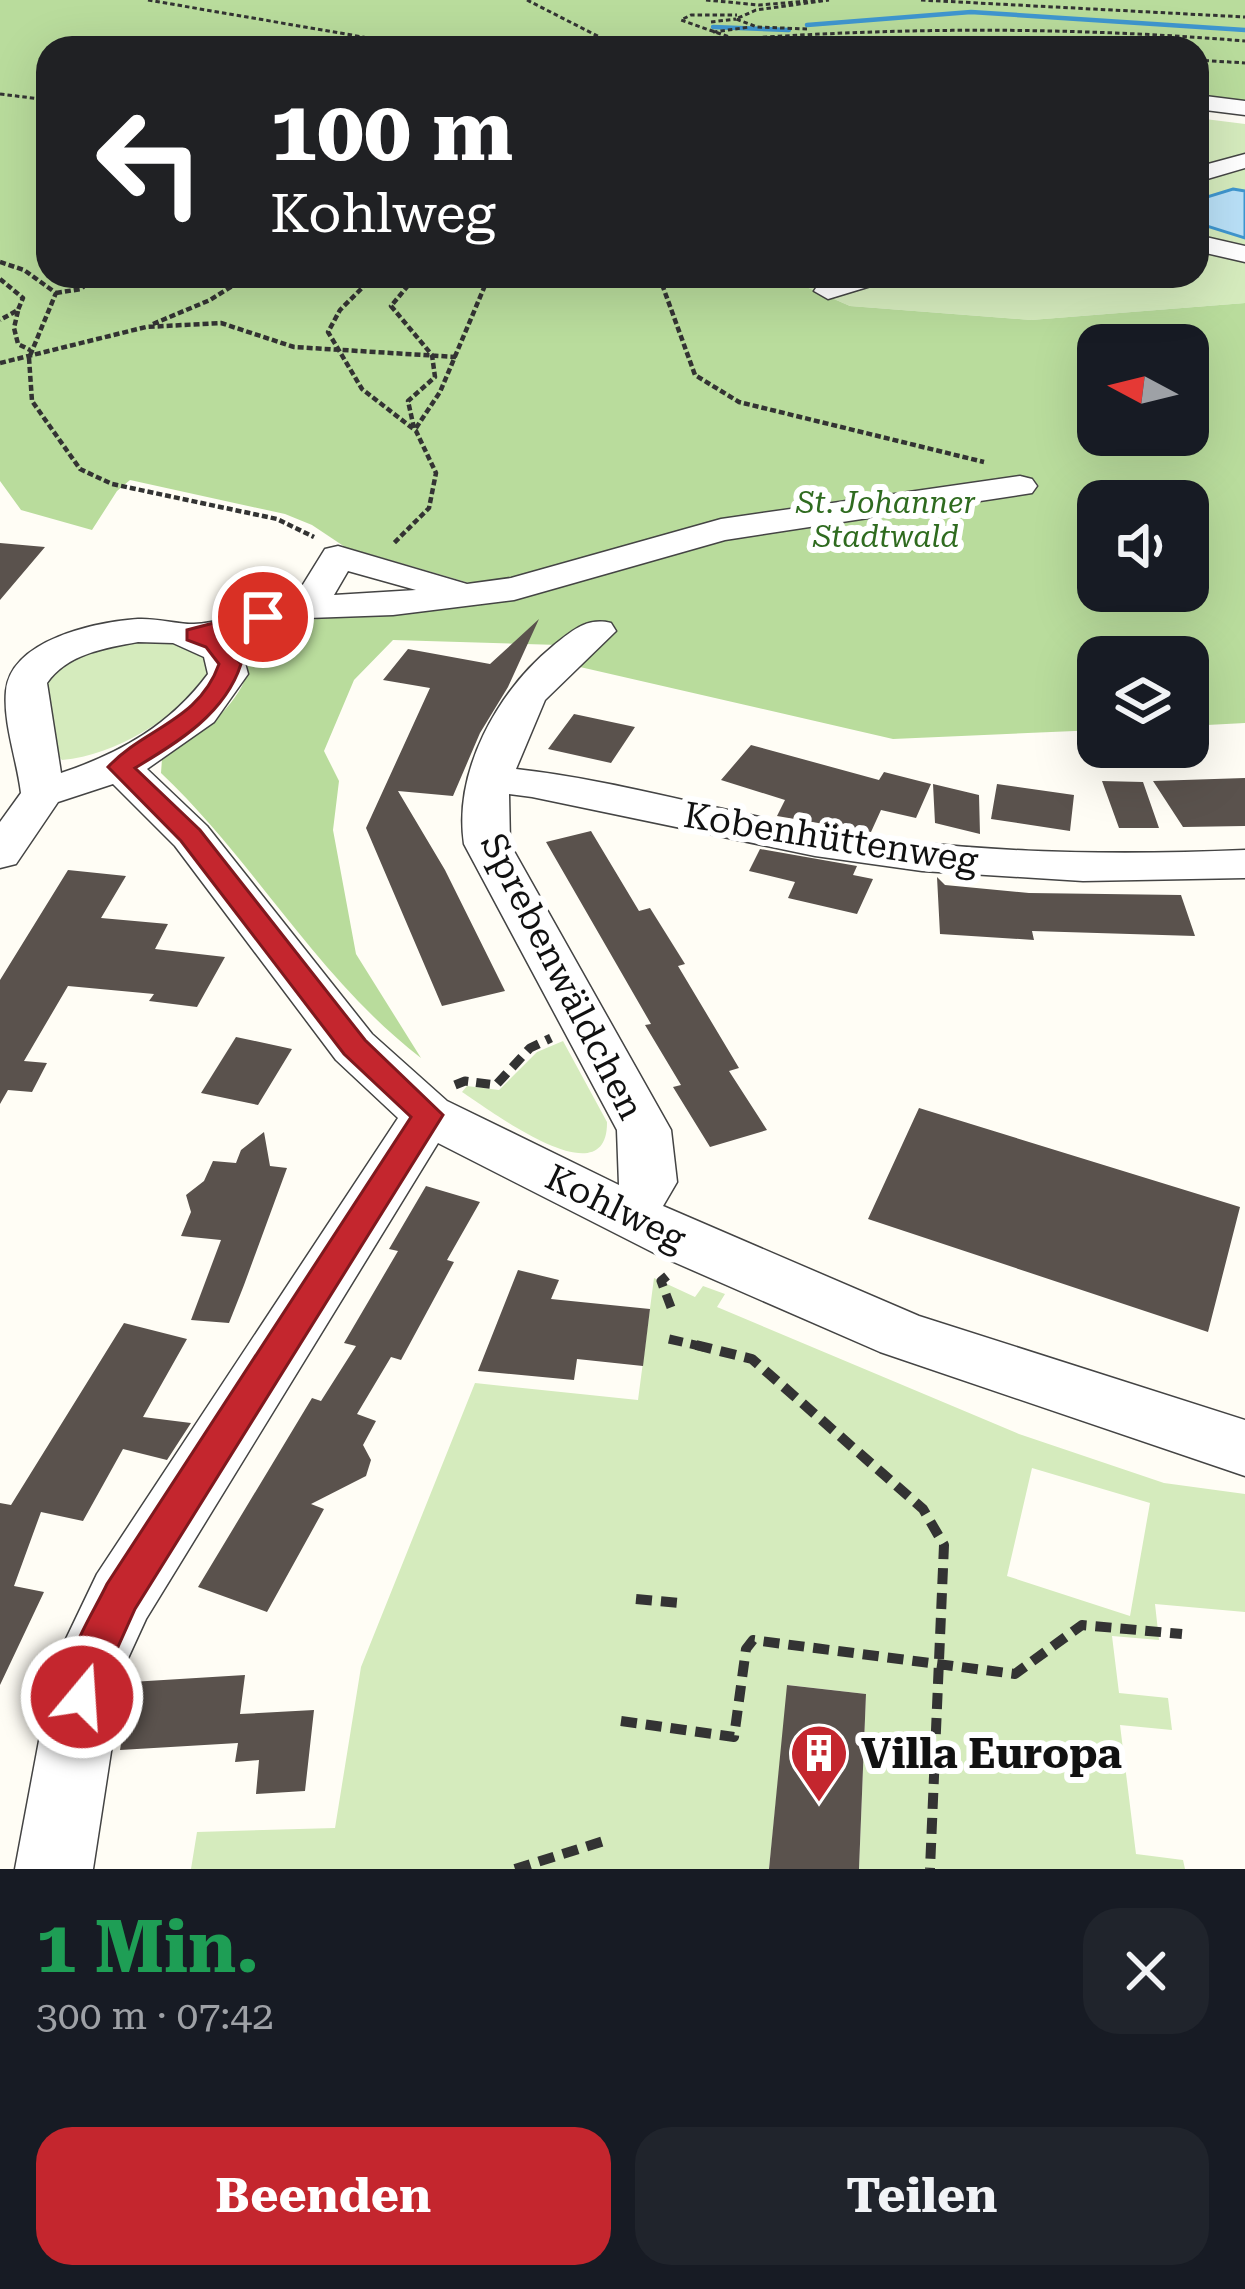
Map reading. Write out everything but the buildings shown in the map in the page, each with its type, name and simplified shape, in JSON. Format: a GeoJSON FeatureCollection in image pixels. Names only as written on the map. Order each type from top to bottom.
{"type":"FeatureCollection","features":[{"type":"Feature","properties":{"kind":"street"},"geometry":{"type":"LineString","coordinates":[[1209,104],[1245,108]]}},
{"type":"Feature","properties":{"kind":"street"},"geometry":{"type":"LineString","coordinates":[[1209,172],[1245,161]]}},
{"type":"Feature","properties":{"kind":"street"},"geometry":{"type":"LineString","coordinates":[[1209,246],[1245,254]]}},
{"type":"Feature","properties":{"kind":"street"},"geometry":{"type":"LineString","coordinates":[[828,291],[837,288]]}},
{"type":"Feature","properties":{"kind":"street"},"geometry":{"type":"LineString","coordinates":[[195,635],[308,607],[393,604],[555,580],[721,530],[1019,486]]}},
{"type":"Feature","properties":{"kind":"street"},"geometry":{"type":"LineString","coordinates":[[308,607],[338,557],[469,593]]}},
{"type":"Feature","properties":{"kind":"street"},"geometry":{"type":"LineString","coordinates":[[0,854],[43,793],[120,767],[172,736],[221,690],[230,664],[225,654],[213,642],[195,635],[145,630],[112,633],[73,646],[38,666],[27,680],[25,697],[43,793]]}},
{"type":"Feature","properties":{"kind":"street","name":"Sprebenwäldchen"},"geometry":{"type":"LineString","coordinates":[[597,631],[560,657],[512,716],[481,814],[488,844],[644,1130],[649,1182],[629,1214]]}},
{"type":"Feature","properties":{"kind":"street","name":"Kohlweg"},"geometry":{"type":"LineString","coordinates":[[120,767],[190,836],[354,1047],[629,1214],[901,1335],[1245,1448]]}},
{"type":"Feature","properties":{"kind":"street","name":"Kobenhüttenweg"},"geometry":{"type":"LineString","coordinates":[[491,779],[547,785],[811,841],[914,857],[1055,867],[1245,864]]}},
{"type":"Feature","properties":{"kind":"street"},"geometry":{"type":"LineString","coordinates":[[54,1869],[89,1666],[121,1597],[442,1100]]}},
{"type":"Feature","properties":{"kind":"path"},"geometry":{"type":"LineString","coordinates":[[148,0],[357,36]]}},
{"type":"Feature","properties":{"kind":"path"},"geometry":{"type":"LineString","coordinates":[[527,0],[598,36]]}},
{"type":"Feature","properties":{"kind":"path"},"geometry":{"type":"LineString","coordinates":[[706,0],[826,0]]}},
{"type":"Feature","properties":{"kind":"path"},"geometry":{"type":"LineString","coordinates":[[711,22],[814,8],[826,0]]}},
{"type":"Feature","properties":{"kind":"path"},"geometry":{"type":"LineString","coordinates":[[921,0],[1245,17]]}},
{"type":"Feature","properties":{"kind":"path"},"geometry":{"type":"LineString","coordinates":[[725,36],[689,28],[681,19],[737,17],[758,27]]}},
{"type":"Feature","properties":{"kind":"path"},"geometry":{"type":"LineString","coordinates":[[778,36],[1057,26],[1182,36]]}},
{"type":"Feature","properties":{"kind":"path"},"geometry":{"type":"LineString","coordinates":[[710,32],[758,27],[832,32]]}},
{"type":"Feature","properties":{"kind":"path"},"geometry":{"type":"LineString","coordinates":[[1209,38],[1245,41]]}},
{"type":"Feature","properties":{"kind":"path"},"geometry":{"type":"LineString","coordinates":[[1209,61],[1245,63]]}},
{"type":"Feature","properties":{"kind":"path"},"geometry":{"type":"LineString","coordinates":[[0,90],[36,97]]}},
{"type":"Feature","properties":{"kind":"path"},"geometry":{"type":"LineString","coordinates":[[0,262],[36,279]]}},
{"type":"Feature","properties":{"kind":"path"},"geometry":{"type":"LineString","coordinates":[[0,279],[23,298],[14,328],[18,344],[29,354]]}},
{"type":"Feature","properties":{"kind":"path"},"geometry":{"type":"LineString","coordinates":[[49,288],[56,293],[82,288]]}},
{"type":"Feature","properties":{"kind":"path"},"geometry":{"type":"LineString","coordinates":[[146,327],[229,288]]}},
{"type":"Feature","properties":{"kind":"path"},"geometry":{"type":"LineString","coordinates":[[362,288],[340,310],[328,332],[362,388],[415,430]]}},
{"type":"Feature","properties":{"kind":"path"},"geometry":{"type":"LineString","coordinates":[[406,288],[391,306],[432,356],[435,376],[408,401],[415,430],[436,473],[429,508],[413,524]]}},
{"type":"Feature","properties":{"kind":"path"},"geometry":{"type":"LineString","coordinates":[[415,430],[440,392],[484,288]]}},
{"type":"Feature","properties":{"kind":"path"},"geometry":{"type":"LineString","coordinates":[[662,288],[695,375],[739,402],[976,458],[1019,486]]}},
{"type":"Feature","properties":{"kind":"path"},"geometry":{"type":"LineString","coordinates":[[56,293],[29,354],[32,401],[80,469],[112,484],[277,519],[310,534],[338,557]]}},
{"type":"Feature","properties":{"kind":"path"},"geometry":{"type":"LineString","coordinates":[[0,320],[18,310]]}},
{"type":"Feature","properties":{"kind":"path"},"geometry":{"type":"LineString","coordinates":[[0,363],[146,327],[221,322],[294,346],[456,357]]}},
{"type":"Feature","properties":{"kind":"path"},"geometry":{"type":"LineString","coordinates":[[442,1100],[465,1081],[496,1085],[530,1048]]}},
{"type":"Feature","properties":{"kind":"path"},"geometry":{"type":"LineString","coordinates":[[662,1281],[672,1310]]}},
{"type":"Feature","properties":{"kind":"path"},"geometry":{"type":"LineString","coordinates":[[669,1339],[752,1359],[923,1509],[944,1545],[930,1869]]}},
{"type":"Feature","properties":{"kind":"path"},"geometry":{"type":"LineString","coordinates":[[636,1599],[679,1603]]}},
{"type":"Feature","properties":{"kind":"path"},"geometry":{"type":"LineString","coordinates":[[621,1721],[734,1736],[746,1649],[753,1640],[1015,1674],[1082,1624],[1182,1634]]}},
{"type":"Feature","properties":{"kind":"path"},"geometry":{"type":"LineString","coordinates":[[515,1869],[607,1840]]}},
{"type":"Feature","properties":{"kind":"green space","name":"St. Johanner Stadtwald"},"geometry":{"type":"Polygon","coordinates":[[[0,0],[1245,0],[1245,103],[1209,98],[1209,36],[36,36],[36,288],[809,288],[850,306],[1031,320],[1245,303],[1245,723],[1209,725],[1209,636],[1077,636],[1077,731],[893,739],[567,664],[559,645],[393,640],[354,680],[324,751],[339,781],[333,830],[356,954],[421,1058],[318,956],[227,844],[161,773],[162,759],[206,727],[235,698],[245,678],[253,640],[266,626],[421,605],[490,589],[345,547],[285,514],[130,480],[117,491],[92,530],[21,510],[0,481],[0,0]]]}},
{"type":"Feature","properties":{"kind":"green space"},"geometry":{"type":"Polygon","coordinates":[[[1209,120],[1245,124],[1245,303],[1031,320],[850,306],[809,288],[1209,288],[1209,120]]]}},
{"type":"Feature","properties":{"kind":"green space"},"geometry":{"type":"Polygon","coordinates":[[[173,641],[209,658],[210,683],[123,743],[62,760],[54,752],[45,677],[88,650],[173,641]]]}},
{"type":"Feature","properties":{"kind":"green space"},"geometry":{"type":"Polygon","coordinates":[[[563,1041],[607,1122],[602,1144],[588,1153],[544,1142],[462,1092],[467,1086],[499,1090],[537,1052],[563,1041]]]}},
{"type":"Feature","properties":{"kind":"green space"},"geometry":{"type":"Polygon","coordinates":[[[654,1278],[695,1297],[703,1286],[725,1294],[717,1307],[1019,1434],[1164,1483],[1245,1494],[1245,1612],[1155,1604],[1159,1640],[1112,1636],[1119,1693],[1168,1698],[1172,1730],[1120,1725],[1136,1854],[1183,1860],[1185,1869],[859,1869],[866,1694],[788,1685],[769,1869],[191,1869],[197,1832],[335,1828],[361,1667],[475,1383],[638,1400],[654,1278]],[[1032,1468],[1007,1576],[1130,1616],[1150,1503],[1032,1468]]]}},
{"type":"Feature","properties":{"kind":"water"},"geometry":{"type":"Polygon","coordinates":[[[1233,189],[1245,191],[1245,238],[1209,227],[1209,196],[1233,189]]]}},
{"type":"Feature","properties":{"kind":"waterway"},"geometry":{"type":"LineString","coordinates":[[807,25],[971,12],[1245,30]]}},
{"type":"Feature","properties":{"kind":"waterway"},"geometry":{"type":"LineString","coordinates":[[713,27],[789,30]]}},
{"type":"Feature","properties":{"kind":"place","name":"Villa Europa"},"geometry":{"type":"Point","coordinates":[819,1804]}},
{"type":"Feature","properties":{"kind":"route"},"geometry":{"type":"LineString","coordinates":[[82,1697],[89,1666],[121,1597],[428,1115],[354,1047],[190,836],[120,767],[172,736],[221,690],[230,664],[213,642],[195,635],[263,617]]}}]}
